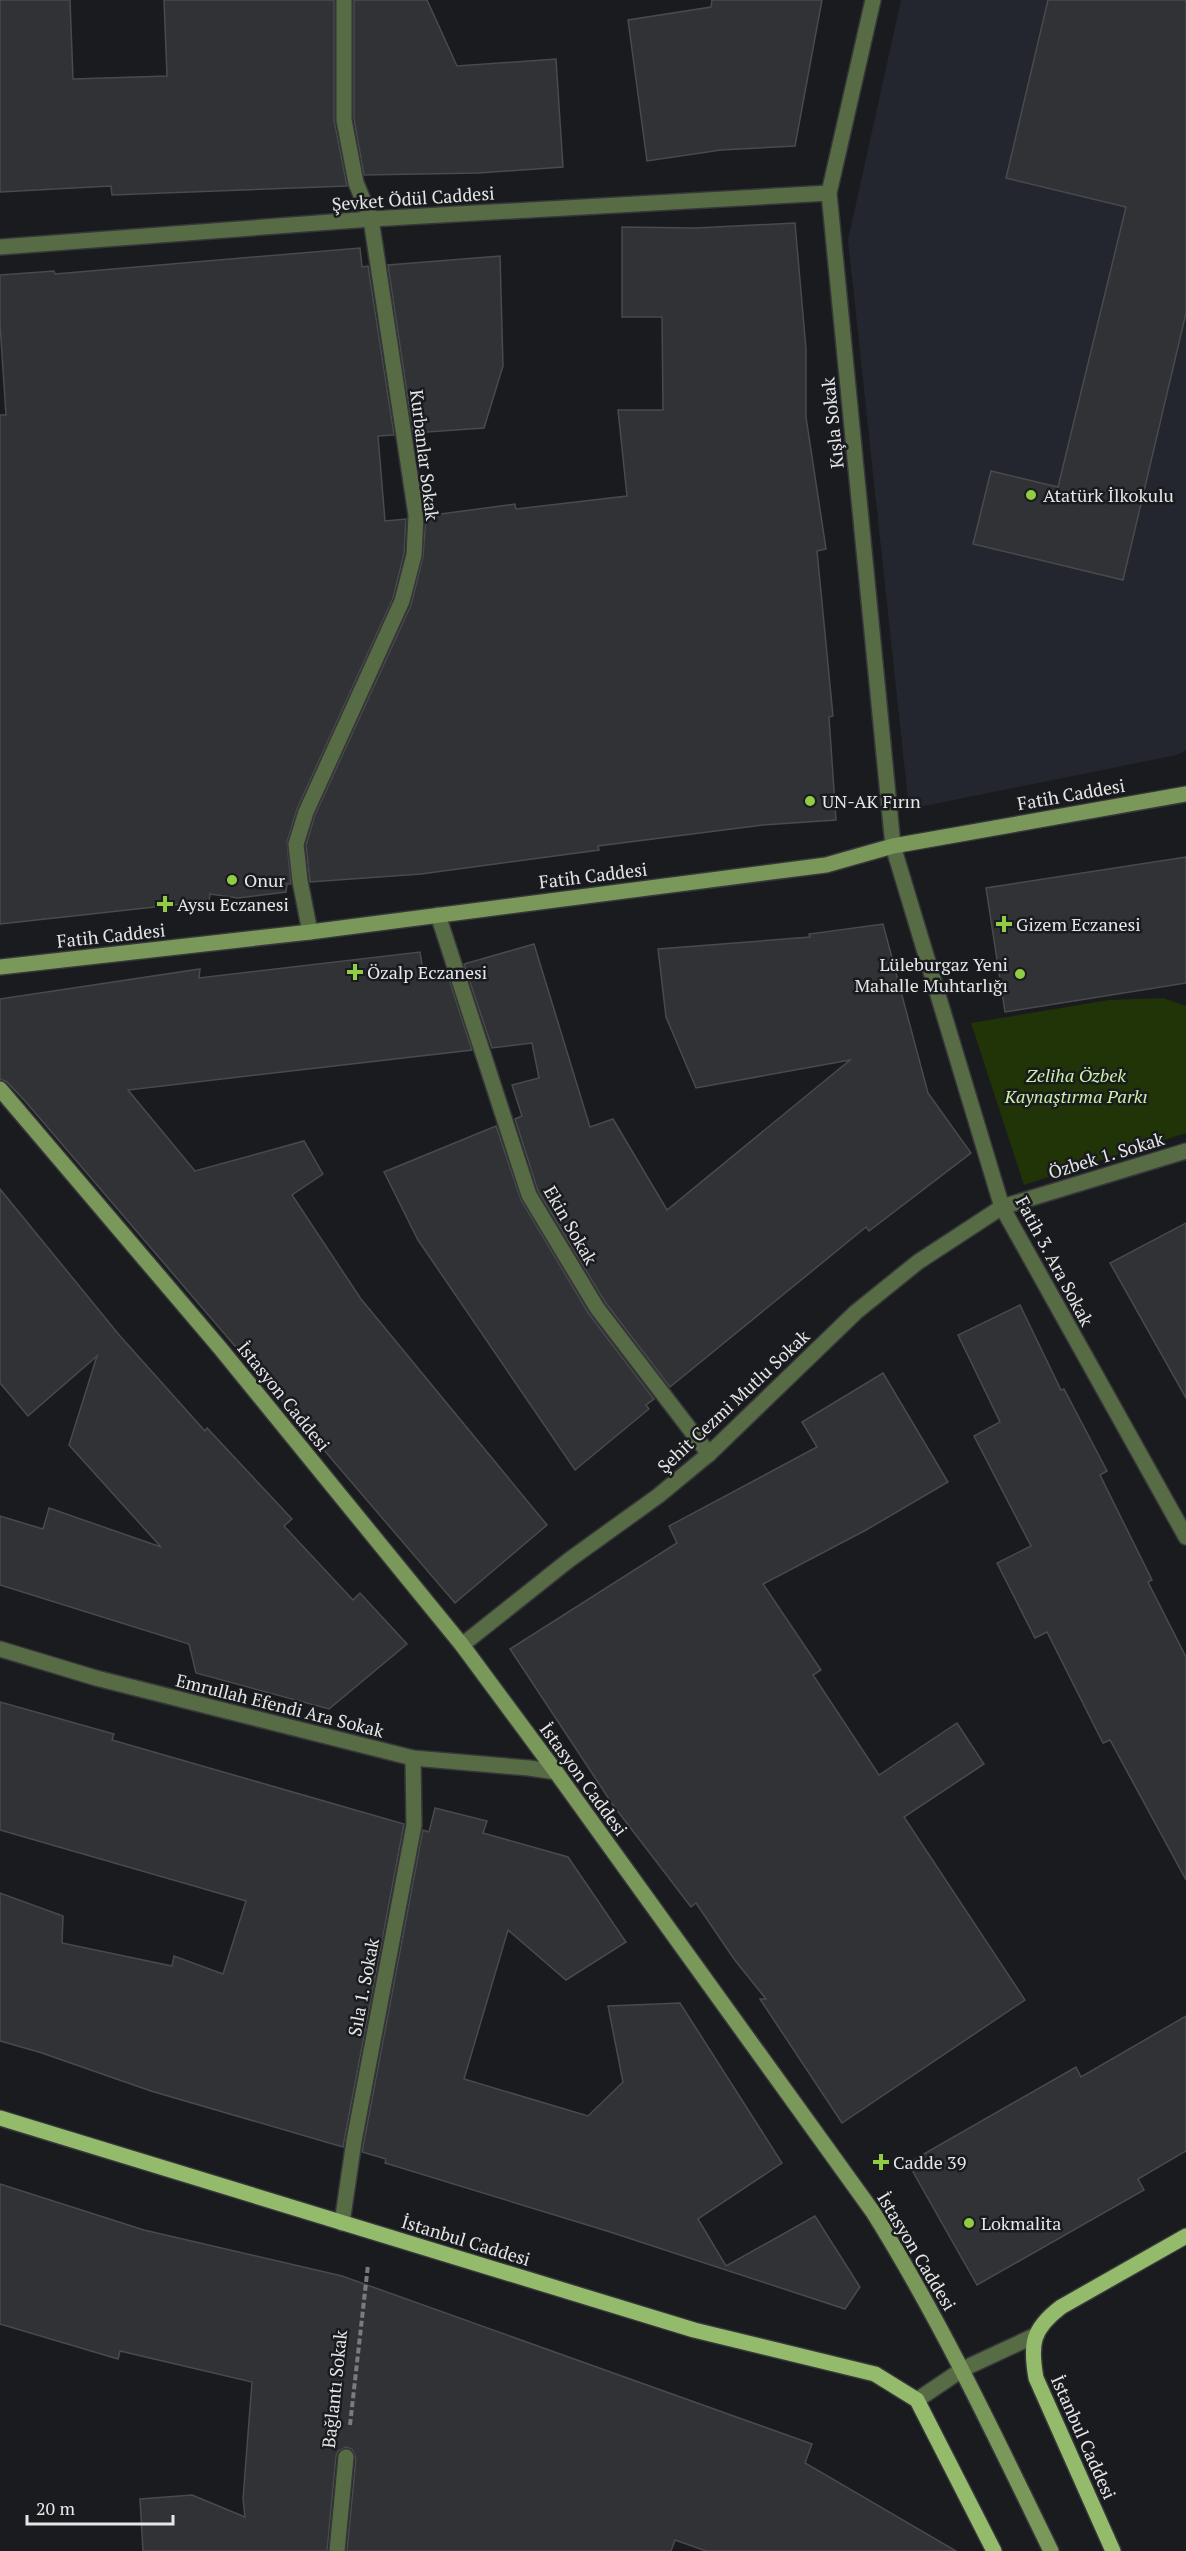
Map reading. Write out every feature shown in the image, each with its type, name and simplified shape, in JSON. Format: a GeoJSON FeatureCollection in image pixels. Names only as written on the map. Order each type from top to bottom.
{"type":"FeatureCollection","features":[{"type":"Feature","properties":{"kind":"main road","name":"Fatih Caddesi"},"geometry":{"type":"LineString","coordinates":[[0,967],[310,932],[826,865],[893,846],[1186,794]]}},
{"type":"Feature","properties":{"kind":"main road","name":"İstasyon Caddesi"},"geometry":{"type":"LineString","coordinates":[[0,1089],[220,1348],[462,1645],[873,2212],[915,2279],[963,2369],[1051,2551]]}},
{"type":"Feature","properties":{"kind":"main road","name":"İstanbul Caddesi"},"geometry":{"type":"LineString","coordinates":[[0,2118],[694,2330],[875,2374],[917,2400]]}},
{"type":"Feature","properties":{"kind":"main road"},"geometry":{"type":"LineString","coordinates":[[1034,2336],[1046,2318],[1061,2307],[1186,2236]]}},
{"type":"Feature","properties":{"kind":"main road","name":"İstanbul Caddesi"},"geometry":{"type":"LineString","coordinates":[[1034,2336],[1032,2355],[1036,2378],[1113,2551]]}},
{"type":"Feature","properties":{"kind":"main road"},"geometry":{"type":"LineString","coordinates":[[917,2400],[994,2551]]}},
{"type":"Feature","properties":{"kind":"street","name":"Kurbanlar Sokak"},"geometry":{"type":"LineString","coordinates":[[310,932],[300,881],[296,844],[306,812],[402,601],[414,555],[416,515],[371,219],[356,183],[344,120],[344,0]]}},
{"type":"Feature","properties":{"kind":"street","name":"Kışla Sokak"},"geometry":{"type":"LineString","coordinates":[[873,0],[829,194],[893,846]]}},
{"type":"Feature","properties":{"kind":"street","name":"Şevket Ödül Caddesi"},"geometry":{"type":"LineString","coordinates":[[0,248],[371,219],[829,194]]}},
{"type":"Feature","properties":{"kind":"street","name":"Fatih 3. Ara Sokak"},"geometry":{"type":"LineString","coordinates":[[893,846],[1002,1207],[1186,1537]]}},
{"type":"Feature","properties":{"kind":"street","name":"Ekin Sokak"},"geometry":{"type":"LineString","coordinates":[[438,915],[529,1195],[597,1308],[709,1454]]}},
{"type":"Feature","properties":{"kind":"street","name":"Özbek 1. Sokak"},"geometry":{"type":"LineString","coordinates":[[1002,1207],[1186,1151]]}},
{"type":"Feature","properties":{"kind":"street","name":"Şehit Cezmi Mutlu Sokak"},"geometry":{"type":"LineString","coordinates":[[462,1645],[569,1560],[658,1496],[709,1454],[856,1311],[918,1262],[1002,1207]]}},
{"type":"Feature","properties":{"kind":"street","name":"Emrullah Efendi Ara Sokak"},"geometry":{"type":"LineString","coordinates":[[0,1649],[96,1678],[413,1758],[556,1772]]}},
{"type":"Feature","properties":{"kind":"street","name":"Sıla 1. Sokak"},"geometry":{"type":"LineString","coordinates":[[342,2223],[354,2141],[414,1825],[413,1758]]}},
{"type":"Feature","properties":{"kind":"street"},"geometry":{"type":"LineString","coordinates":[[917,2400],[963,2369],[1034,2336]]}},
{"type":"Feature","properties":{"kind":"street","name":"Bağlantı Sokak"},"geometry":{"type":"LineString","coordinates":[[337,2551],[346,2457]]}},
{"type":"Feature","properties":{"kind":"path","name":"Bağlantı Sokak"},"geometry":{"type":"LineString","coordinates":[[346,2457],[371,2232]]}},
{"type":"Feature","properties":{"kind":"shaded area","name":"Atatürk İlkokulu"},"geometry":{"type":"Polygon","coordinates":[[[901,0],[1186,0],[1186,750],[1177,755],[909,809],[848,240],[901,0]]]}},
{"type":"Feature","properties":{"kind":"green space","name":"Zeliha Özbek Kaynaştırma Parkı"},"geometry":{"type":"Polygon","coordinates":[[[1163,998],[1186,1006],[1186,1133],[1024,1185],[971,1023],[1109,1000],[1163,998]]]}},
{"type":"Feature","properties":{"kind":"building"},"geometry":{"type":"Polygon","coordinates":[[[0,0],[70,0],[73,79],[167,76],[164,0],[334,0],[334,120],[347,186],[112,195],[111,186],[0,192],[0,0]]]}},
{"type":"Feature","properties":{"kind":"building"},"geometry":{"type":"Polygon","coordinates":[[[354,0],[427,0],[457,66],[556,59],[563,167],[478,173],[364,175],[354,119],[354,0]]]}},
{"type":"Feature","properties":{"kind":"building"},"geometry":{"type":"Polygon","coordinates":[[[712,0],[822,0],[795,146],[721,150],[647,161],[628,20],[711,7],[712,0]]]}},
{"type":"Feature","properties":{"kind":"building"},"geometry":{"type":"Polygon","coordinates":[[[1048,0],[1186,0],[1186,313],[1123,580],[973,544],[991,471],[1058,487],[1126,207],[1006,178],[1048,0]]]}},
{"type":"Feature","properties":{"kind":"building"},"geometry":{"type":"Polygon","coordinates":[[[795,223],[806,349],[806,417],[826,549],[817,551],[833,716],[829,717],[836,820],[763,825],[598,846],[599,850],[421,874],[310,882],[306,845],[315,815],[411,605],[423,557],[426,516],[515,504],[516,509],[627,496],[618,410],[663,410],[662,317],[622,317],[622,227],[696,228],[795,223]]]}},
{"type":"Feature","properties":{"kind":"building"},"geometry":{"type":"Polygon","coordinates":[[[360,248],[362,267],[368,266],[394,435],[378,436],[385,521],[406,519],[404,554],[393,598],[297,809],[287,842],[291,884],[287,884],[286,892],[238,898],[210,894],[209,901],[0,924],[0,415],[6,415],[0,324],[0,275],[54,271],[55,274],[360,248]]]}},
{"type":"Feature","properties":{"kind":"building"},"geometry":{"type":"Polygon","coordinates":[[[500,256],[503,366],[484,428],[413,433],[388,265],[500,256]]]}},
{"type":"Feature","properties":{"kind":"building"},"geometry":{"type":"Polygon","coordinates":[[[1186,857],[1186,983],[1005,1012],[986,888],[1186,857]]]}},
{"type":"Feature","properties":{"kind":"building"},"geometry":{"type":"Polygon","coordinates":[[[883,924],[928,1093],[971,1153],[869,1231],[866,1227],[670,1387],[605,1302],[538,1191],[515,1119],[522,1116],[512,1085],[539,1078],[532,1043],[492,1048],[464,964],[534,944],[590,1127],[613,1119],[667,1210],[850,1060],[696,1088],[666,1017],[658,949],[810,937],[809,934],[883,924]]]}},
{"type":"Feature","properties":{"kind":"building"},"geometry":{"type":"Polygon","coordinates":[[[420,952],[424,977],[446,970],[472,1050],[128,1090],[195,1171],[304,1141],[323,1174],[292,1195],[361,1299],[547,1525],[455,1603],[25,1101],[7,1082],[0,1079],[0,999],[200,969],[199,978],[420,952]]]}},
{"type":"Feature","properties":{"kind":"building"},"geometry":{"type":"Polygon","coordinates":[[[496,1126],[521,1200],[589,1314],[654,1399],[646,1405],[649,1409],[575,1470],[418,1240],[384,1172],[496,1126]]]}},
{"type":"Feature","properties":{"kind":"building"},"geometry":{"type":"Polygon","coordinates":[[[0,1189],[120,1336],[205,1431],[207,1428],[292,1519],[284,1526],[353,1600],[360,1593],[407,1644],[329,1709],[196,1673],[189,1644],[0,1585],[0,1516],[43,1529],[49,1508],[161,1547],[69,1445],[97,1356],[28,1416],[0,1383],[0,1189]]]}},
{"type":"Feature","properties":{"kind":"building"},"geometry":{"type":"Polygon","coordinates":[[[1186,1223],[1186,1398],[1110,1263],[1186,1223]]]}},
{"type":"Feature","properties":{"kind":"building"},"geometry":{"type":"Polygon","coordinates":[[[1020,1305],[1061,1390],[1064,1389],[1107,1471],[1100,1475],[1152,1580],[1148,1582],[1186,1657],[1186,1880],[1110,1740],[1103,1743],[1047,1632],[1035,1638],[997,1563],[1031,1546],[974,1436],[1000,1422],[958,1335],[1020,1305]]]}},
{"type":"Feature","properties":{"kind":"building"},"geometry":{"type":"Polygon","coordinates":[[[883,1373],[948,1482],[866,1530],[763,1584],[821,1670],[813,1675],[879,1775],[957,1723],[984,1764],[904,1817],[1025,2000],[842,2123],[760,1999],[766,1999],[734,1959],[696,1903],[691,1907],[613,1805],[510,1649],[677,1543],[669,1526],[817,1447],[802,1422],[883,1373]]]}},
{"type":"Feature","properties":{"kind":"building"},"geometry":{"type":"Polygon","coordinates":[[[0,1702],[114,1734],[112,1740],[404,1824],[343,2147],[151,2091],[39,2052],[0,2041],[0,1893],[63,1916],[62,1943],[172,1966],[174,1956],[223,1974],[246,1901],[0,1830],[0,1702]]]}},
{"type":"Feature","properties":{"kind":"building"},"geometry":{"type":"Polygon","coordinates":[[[435,1808],[487,1821],[483,1833],[568,1857],[626,1942],[566,1980],[508,1930],[464,2079],[588,2116],[623,2082],[608,2006],[680,2003],[782,2163],[698,2219],[726,2266],[815,2216],[860,2287],[845,2309],[607,2231],[385,2163],[386,2159],[362,2152],[423,1830],[429,1832],[435,1808]]]}},
{"type":"Feature","properties":{"kind":"building"},"geometry":{"type":"Polygon","coordinates":[[[1186,2016],[1186,2151],[1138,2179],[1144,2190],[977,2285],[908,2163],[1076,2067],[1081,2077],[1186,2016]]]}},
{"type":"Feature","properties":{"kind":"building"},"geometry":{"type":"Polygon","coordinates":[[[0,2184],[144,2230],[342,2276],[812,2444],[805,2463],[956,2551],[706,2551],[675,2540],[671,2551],[347,2551],[356,2458],[352,2449],[346,2447],[338,2451],[336,2456],[327,2551],[143,2551],[140,2499],[192,2495],[245,2517],[243,2499],[252,2382],[120,2351],[118,2359],[0,2324],[0,2184]]]}},
{"type":"Feature","properties":{"kind":"place","name":"Atatürk İlkokulu"},"geometry":{"type":"Point","coordinates":[1031,495]}},
{"type":"Feature","properties":{"kind":"place","name":"UN-AK Fırın"},"geometry":{"type":"Point","coordinates":[810,801]}},
{"type":"Feature","properties":{"kind":"place","name":"Onur"},"geometry":{"type":"Point","coordinates":[232,880]}},
{"type":"Feature","properties":{"kind":"place","name":"Aysu Eczanesi"},"geometry":{"type":"Point","coordinates":[165,904]}},
{"type":"Feature","properties":{"kind":"place","name":"Gizem Eczanesi"},"geometry":{"type":"Point","coordinates":[1004,924]}},
{"type":"Feature","properties":{"kind":"place","name":"Özalp Eczanesi"},"geometry":{"type":"Point","coordinates":[355,972]}},
{"type":"Feature","properties":{"kind":"place","name":"Lüleburgaz Yeni Mahalle Muhtarlığı"},"geometry":{"type":"Point","coordinates":[1020,974]}},
{"type":"Feature","properties":{"kind":"place","name":"Cadde 39"},"geometry":{"type":"Point","coordinates":[881,2162]}},
{"type":"Feature","properties":{"kind":"place","name":"Lokmalita"},"geometry":{"type":"Point","coordinates":[969,2223]}}]}
